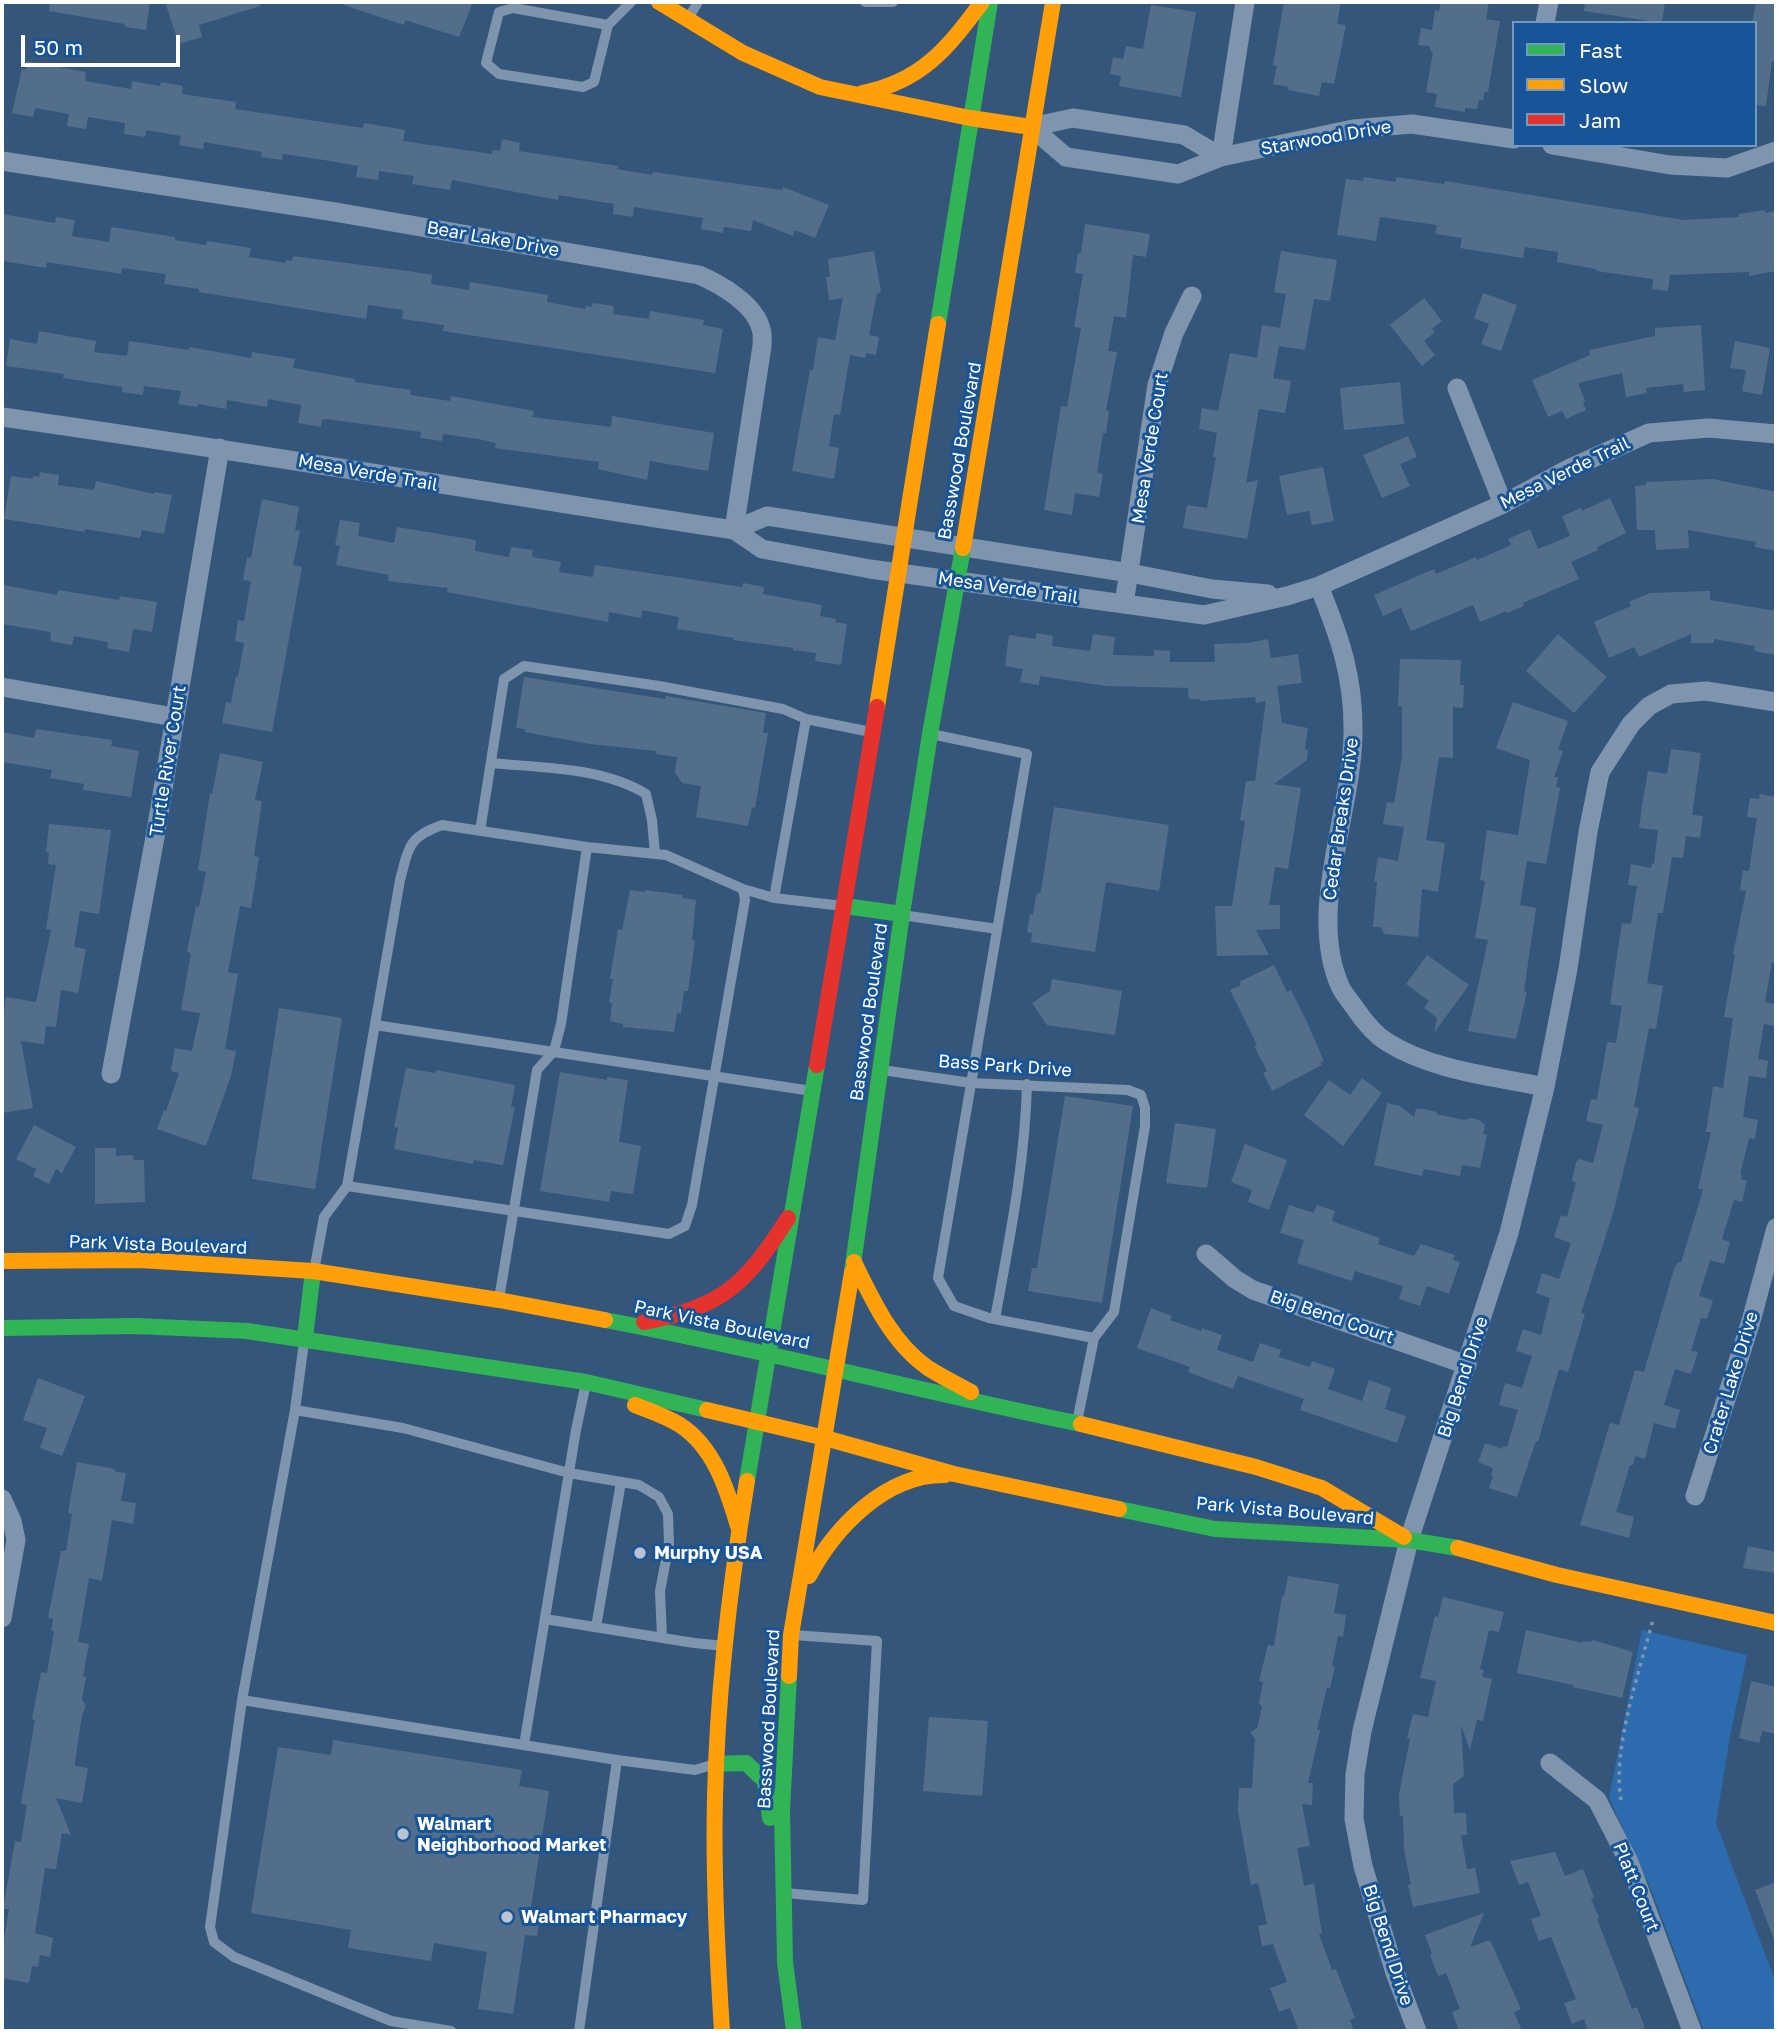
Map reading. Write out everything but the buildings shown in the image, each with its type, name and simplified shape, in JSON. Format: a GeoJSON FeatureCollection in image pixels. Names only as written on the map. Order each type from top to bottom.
{"type":"FeatureCollection","features":[{"type":"Feature","properties":{"kind":"main road"},"geometry":{"type":"LineString","coordinates":[[659,2],[743,53],[820,87],[970,118],[1031,127]]}},
{"type":"Feature","properties":{"kind":"main road"},"geometry":{"type":"LineString","coordinates":[[857,95],[895,85],[914,75],[950,45],[982,2]]}},
{"type":"Feature","properties":{"kind":"main road"},"geometry":{"type":"LineString","coordinates":[[722,2031],[716,1911],[716,1764],[725,1646],[757,1422],[845,906],[990,2]]}},
{"type":"Feature","properties":{"kind":"main road","name":"Basswood Boulevard"},"geometry":{"type":"LineString","coordinates":[[794,2031],[785,1962],[782,1810],[791,1635],[854,1262],[930,734],[982,444],[1053,2]]}},
{"type":"Feature","properties":{"kind":"main road"},"geometry":{"type":"LineString","coordinates":[[845,906],[902,914]]}},
{"type":"Feature","properties":{"kind":"main road"},"geometry":{"type":"LineString","coordinates":[[629,1324],[673,1317],[713,1301],[732,1289],[753,1270],[793,1211]]}},
{"type":"Feature","properties":{"kind":"main road","name":"Park Vista Boulevard"},"geometry":{"type":"LineString","coordinates":[[2,1261],[140,1260],[313,1272],[499,1300],[629,1324],[1204,1453],[1322,1488],[1409,1540]]}},
{"type":"Feature","properties":{"kind":"main road"},"geometry":{"type":"LineString","coordinates":[[854,1262],[880,1315],[923,1364],[997,1407]]}},
{"type":"Feature","properties":{"kind":"main road"},"geometry":{"type":"LineString","coordinates":[[305,1338],[313,1272]]}},
{"type":"Feature","properties":{"kind":"main road","name":"Park Vista Boulevard"},"geometry":{"type":"LineString","coordinates":[[2,1328],[136,1326],[247,1331],[586,1382],[825,1438],[954,1474],[1215,1529],[1409,1540],[1467,1550],[1558,1575],[1776,1623]]}},
{"type":"Feature","properties":{"kind":"main road"},"geometry":{"type":"LineString","coordinates":[[586,1382],[681,1426],[720,1471],[740,1533]]}},
{"type":"Feature","properties":{"kind":"main road"},"geometry":{"type":"LineString","coordinates":[[797,1604],[820,1554],[848,1520],[883,1493],[923,1475],[954,1474]]}},
{"type":"Feature","properties":{"kind":"main road"},"geometry":{"type":"LineString","coordinates":[[716,1764],[746,1763],[765,1781],[770,1821],[770,1901],[785,1962]]}},
{"type":"Feature","properties":{"kind":"street"},"geometry":{"type":"LineString","coordinates":[[1031,127],[1073,118],[1184,135],[1221,157],[1245,2]]}},
{"type":"Feature","properties":{"kind":"street"},"geometry":{"type":"LineString","coordinates":[[1545,21],[1549,2]]}},
{"type":"Feature","properties":{"kind":"street","name":"Starwood Drive"},"geometry":{"type":"LineString","coordinates":[[1031,127],[1066,158],[1178,174],[1221,157],[1353,130],[1412,124],[1512,139]]}},
{"type":"Feature","properties":{"kind":"street"},"geometry":{"type":"LineString","coordinates":[[1564,147],[1670,165],[1727,168],[1776,151]]}},
{"type":"Feature","properties":{"kind":"street","name":"Bear Lake Drive"},"geometry":{"type":"LineString","coordinates":[[2,160],[348,214],[699,275],[716,282],[735,295],[752,313],[761,329],[762,346],[734,530]]}},
{"type":"Feature","properties":{"kind":"street","name":"Mesa Verde Court"},"geometry":{"type":"LineString","coordinates":[[1124,604],[1157,385],[1174,333],[1192,296]]}},
{"type":"Feature","properties":{"kind":"street"},"geometry":{"type":"LineString","coordinates":[[1457,388],[1503,504]]}},
{"type":"Feature","properties":{"kind":"street","name":"Mesa Verde Trail"},"geometry":{"type":"LineString","coordinates":[[2,417],[220,447],[394,478],[734,530],[762,549],[898,573],[1204,615],[1319,586],[1503,504],[1568,469],[1649,433],[1709,428],[1776,433]]}},
{"type":"Feature","properties":{"kind":"street","name":"Turtle River Court"},"geometry":{"type":"LineString","coordinates":[[111,1074],[155,837],[220,447]]}},
{"type":"Feature","properties":{"kind":"street","name":"Mesa Verde Trail"},"geometry":{"type":"LineString","coordinates":[[734,530],[767,516],[1130,573],[1213,589],[1287,596]]}},
{"type":"Feature","properties":{"kind":"street","name":"Cedar Breaks Drive"},"geometry":{"type":"LineString","coordinates":[[1319,586],[1344,650],[1353,703],[1350,765],[1335,848],[1328,913],[1331,951],[1340,986],[1364,1021],[1385,1041],[1411,1055],[1441,1065],[1545,1087]]}},
{"type":"Feature","properties":{"kind":"street"},"geometry":{"type":"LineString","coordinates":[[2,687],[174,717]]}},
{"type":"Feature","properties":{"kind":"street","name":"Big Bend Drive"},"geometry":{"type":"LineString","coordinates":[[1416,2031],[1366,1878],[1354,1819],[1355,1774],[1362,1731],[1409,1540],[1509,1233],[1545,1087],[1568,969],[1588,832],[1601,772],[1631,723],[1649,706],[1671,694],[1706,691],[1776,702]]}},
{"type":"Feature","properties":{"kind":"street","name":"Crater Lake Drive"},"geometry":{"type":"LineString","coordinates":[[1695,1496],[1751,1321],[1776,1228]]}},
{"type":"Feature","properties":{"kind":"street","name":"Big Bend Court"},"geometry":{"type":"LineString","coordinates":[[1206,1254],[1235,1279],[1253,1290],[1467,1365]]}},
{"type":"Feature","properties":{"kind":"street"},"geometry":{"type":"LineString","coordinates":[[2,1499],[12,1521],[16,1540],[2,1618]]}},
{"type":"Feature","properties":{"kind":"street","name":"Platt Court"},"geometry":{"type":"LineString","coordinates":[[1550,1763],[1597,1800],[1629,1862],[1692,2031]]}},
{"type":"Feature","properties":{"kind":"lane"},"geometry":{"type":"LineString","coordinates":[[608,25],[513,8],[499,12],[486,63],[499,74],[583,87],[594,82],[608,25],[631,2]]}},
{"type":"Feature","properties":{"kind":"lane"},"geometry":{"type":"LineString","coordinates":[[687,20],[698,2]]}},
{"type":"Feature","properties":{"kind":"lane"},"geometry":{"type":"LineString","coordinates":[[865,2],[893,2]]}},
{"type":"Feature","properties":{"kind":"lane"},"geometry":{"type":"LineString","coordinates":[[480,831],[504,679],[524,666],[659,686],[793,712],[806,719],[872,732]]}},
{"type":"Feature","properties":{"kind":"lane"},"geometry":{"type":"LineString","coordinates":[[775,898],[806,719]]}},
{"type":"Feature","properties":{"kind":"lane"},"geometry":{"type":"LineString","coordinates":[[930,734],[1027,754],[938,1278],[954,1306],[995,1319],[1094,1338],[1076,1423]]}},
{"type":"Feature","properties":{"kind":"lane"},"geometry":{"type":"LineString","coordinates":[[491,763],[607,777],[646,794],[655,854]]}},
{"type":"Feature","properties":{"kind":"lane"},"geometry":{"type":"LineString","coordinates":[[313,1272],[324,1217],[347,1186],[400,880],[408,850],[421,832],[442,825],[587,847],[666,855],[743,889],[775,898],[845,906]]}},
{"type":"Feature","properties":{"kind":"lane"},"geometry":{"type":"LineString","coordinates":[[499,1300],[537,1070],[554,1051],[561,1024],[587,847]]}},
{"type":"Feature","properties":{"kind":"lane"},"geometry":{"type":"LineString","coordinates":[[347,1186],[669,1234],[685,1226],[692,1205],[746,900],[743,889]]}},
{"type":"Feature","properties":{"kind":"lane"},"geometry":{"type":"LineString","coordinates":[[902,914],[997,929]]}},
{"type":"Feature","properties":{"kind":"lane"},"geometry":{"type":"LineString","coordinates":[[375,1025],[813,1091]]}},
{"type":"Feature","properties":{"kind":"lane","name":"Bass Park Drive"},"geometry":{"type":"LineString","coordinates":[[881,1070],[971,1083],[1128,1090],[1141,1095],[1145,1108],[1145,1126],[1114,1312],[1094,1338]]}},
{"type":"Feature","properties":{"kind":"lane"},"geometry":{"type":"LineString","coordinates":[[995,1319],[1021,1177],[1027,1084]]}},
{"type":"Feature","properties":{"kind":"lane"},"geometry":{"type":"LineString","coordinates":[[305,1338],[295,1410],[242,1700],[209,1927],[214,1942],[234,1957],[391,2021],[451,2031]]}},
{"type":"Feature","properties":{"kind":"lane"},"geometry":{"type":"LineString","coordinates":[[524,1745],[586,1382]]}},
{"type":"Feature","properties":{"kind":"lane"},"geometry":{"type":"LineString","coordinates":[[295,1410],[403,1428],[569,1473],[639,1485],[659,1497],[668,1514],[669,1544],[660,1591],[662,1638]]}},
{"type":"Feature","properties":{"kind":"lane"},"geometry":{"type":"LineString","coordinates":[[596,1627],[621,1482]]}},
{"type":"Feature","properties":{"kind":"lane"},"geometry":{"type":"LineString","coordinates":[[545,1619],[725,1646]]}},
{"type":"Feature","properties":{"kind":"lane"},"geometry":{"type":"LineString","coordinates":[[784,1893],[863,1900],[877,1641],[791,1635]]}},
{"type":"Feature","properties":{"kind":"lane"},"geometry":{"type":"LineString","coordinates":[[242,1700],[617,1760],[695,1770],[716,1764]]}},
{"type":"Feature","properties":{"kind":"lane"},"geometry":{"type":"LineString","coordinates":[[579,2031],[617,1760]]}},
{"type":"Feature","properties":{"kind":"path"},"geometry":{"type":"LineString","coordinates":[[1621,1804],[1618,1784],[1625,1732],[1659,1597]]}},
{"type":"Feature","properties":{"kind":"shaded area"},"geometry":{"type":"Polygon","coordinates":[[[1642,1630],[1747,1655],[1716,1823],[1776,1983],[1776,2031],[1704,2031],[1651,1889],[1609,1798],[1642,1630]]]}},
{"type":"Feature","properties":{"kind":"traffic: fast"},"geometry":{"type":"LineString","coordinates":[[938,324],[990,2]]}},
{"type":"Feature","properties":{"kind":"traffic: fast"},"geometry":{"type":"LineString","coordinates":[[852,1272],[902,914],[963,548]]}},
{"type":"Feature","properties":{"kind":"traffic: fast"},"geometry":{"type":"LineString","coordinates":[[845,906],[902,914]]}},
{"type":"Feature","properties":{"kind":"traffic: fast"},"geometry":{"type":"LineString","coordinates":[[747,1481],[817,1065]]}},
{"type":"Feature","properties":{"kind":"traffic: fast"},"geometry":{"type":"LineString","coordinates":[[305,1338],[313,1271]]}},
{"type":"Feature","properties":{"kind":"traffic: fast"},"geometry":{"type":"LineString","coordinates":[[605,1320],[725,1344],[1081,1424]]}},
{"type":"Feature","properties":{"kind":"traffic: fast"},"geometry":{"type":"LineString","coordinates":[[2,1328],[136,1326],[247,1331],[586,1382],[707,1410]]}},
{"type":"Feature","properties":{"kind":"traffic: fast"},"geometry":{"type":"LineString","coordinates":[[1119,1509],[1215,1529],[1409,1540],[1458,1548]]}},
{"type":"Feature","properties":{"kind":"traffic: fast"},"geometry":{"type":"LineString","coordinates":[[789,1676],[782,1810],[785,1962],[794,2031]]}},
{"type":"Feature","properties":{"kind":"traffic: fast"},"geometry":{"type":"LineString","coordinates":[[716,1764],[746,1763],[765,1781],[770,1818]]}},
{"type":"Feature","properties":{"kind":"traffic: slow"},"geometry":{"type":"LineString","coordinates":[[659,2],[743,53],[820,87],[970,118],[1031,127]]}},
{"type":"Feature","properties":{"kind":"traffic: slow"},"geometry":{"type":"LineString","coordinates":[[862,93],[883,88],[917,72],[945,48],[982,2]]}},
{"type":"Feature","properties":{"kind":"traffic: slow"},"geometry":{"type":"LineString","coordinates":[[963,548],[1053,2]]}},
{"type":"Feature","properties":{"kind":"traffic: slow"},"geometry":{"type":"LineString","coordinates":[[877,707],[938,324]]}},
{"type":"Feature","properties":{"kind":"traffic: slow"},"geometry":{"type":"LineString","coordinates":[[2,1261],[140,1260],[313,1271],[499,1300],[605,1320]]}},
{"type":"Feature","properties":{"kind":"traffic: slow"},"geometry":{"type":"LineString","coordinates":[[854,1262],[885,1320],[904,1346],[928,1368],[971,1392]]}},
{"type":"Feature","properties":{"kind":"traffic: slow"},"geometry":{"type":"LineString","coordinates":[[789,1676],[791,1635],[852,1272]]}},
{"type":"Feature","properties":{"kind":"traffic: slow"},"geometry":{"type":"LineString","coordinates":[[635,1405],[675,1422],[702,1445],[718,1470],[738,1526]]}},
{"type":"Feature","properties":{"kind":"traffic: slow"},"geometry":{"type":"LineString","coordinates":[[707,1410],[825,1438],[954,1474],[1119,1509]]}},
{"type":"Feature","properties":{"kind":"traffic: slow"},"geometry":{"type":"LineString","coordinates":[[1081,1424],[1256,1467],[1322,1488],[1404,1537]]}},
{"type":"Feature","properties":{"kind":"traffic: slow"},"geometry":{"type":"LineString","coordinates":[[809,1576],[833,1539],[865,1507],[903,1483],[923,1477],[945,1475]]}},
{"type":"Feature","properties":{"kind":"traffic: slow"},"geometry":{"type":"LineString","coordinates":[[722,2031],[715,1885],[716,1758],[725,1639],[747,1481]]}},
{"type":"Feature","properties":{"kind":"traffic: slow"},"geometry":{"type":"LineString","coordinates":[[1458,1548],[1557,1575],[1776,1623]]}},
{"type":"Feature","properties":{"kind":"traffic: jam"},"geometry":{"type":"LineString","coordinates":[[817,1065],[877,707]]}},
{"type":"Feature","properties":{"kind":"traffic: jam"},"geometry":{"type":"LineString","coordinates":[[644,1322],[694,1308],[730,1289],[759,1260],[788,1218]]}},
{"type":"Feature","properties":{"kind":"place","name":"Murphy USA"},"geometry":{"type":"Point","coordinates":[640,1553]}},
{"type":"Feature","properties":{"kind":"place","name":"Walmart Neighborhood Market"},"geometry":{"type":"Point","coordinates":[403,1834]}},
{"type":"Feature","properties":{"kind":"place","name":"Walmart Pharmacy"},"geometry":{"type":"Point","coordinates":[507,1917]}}]}
